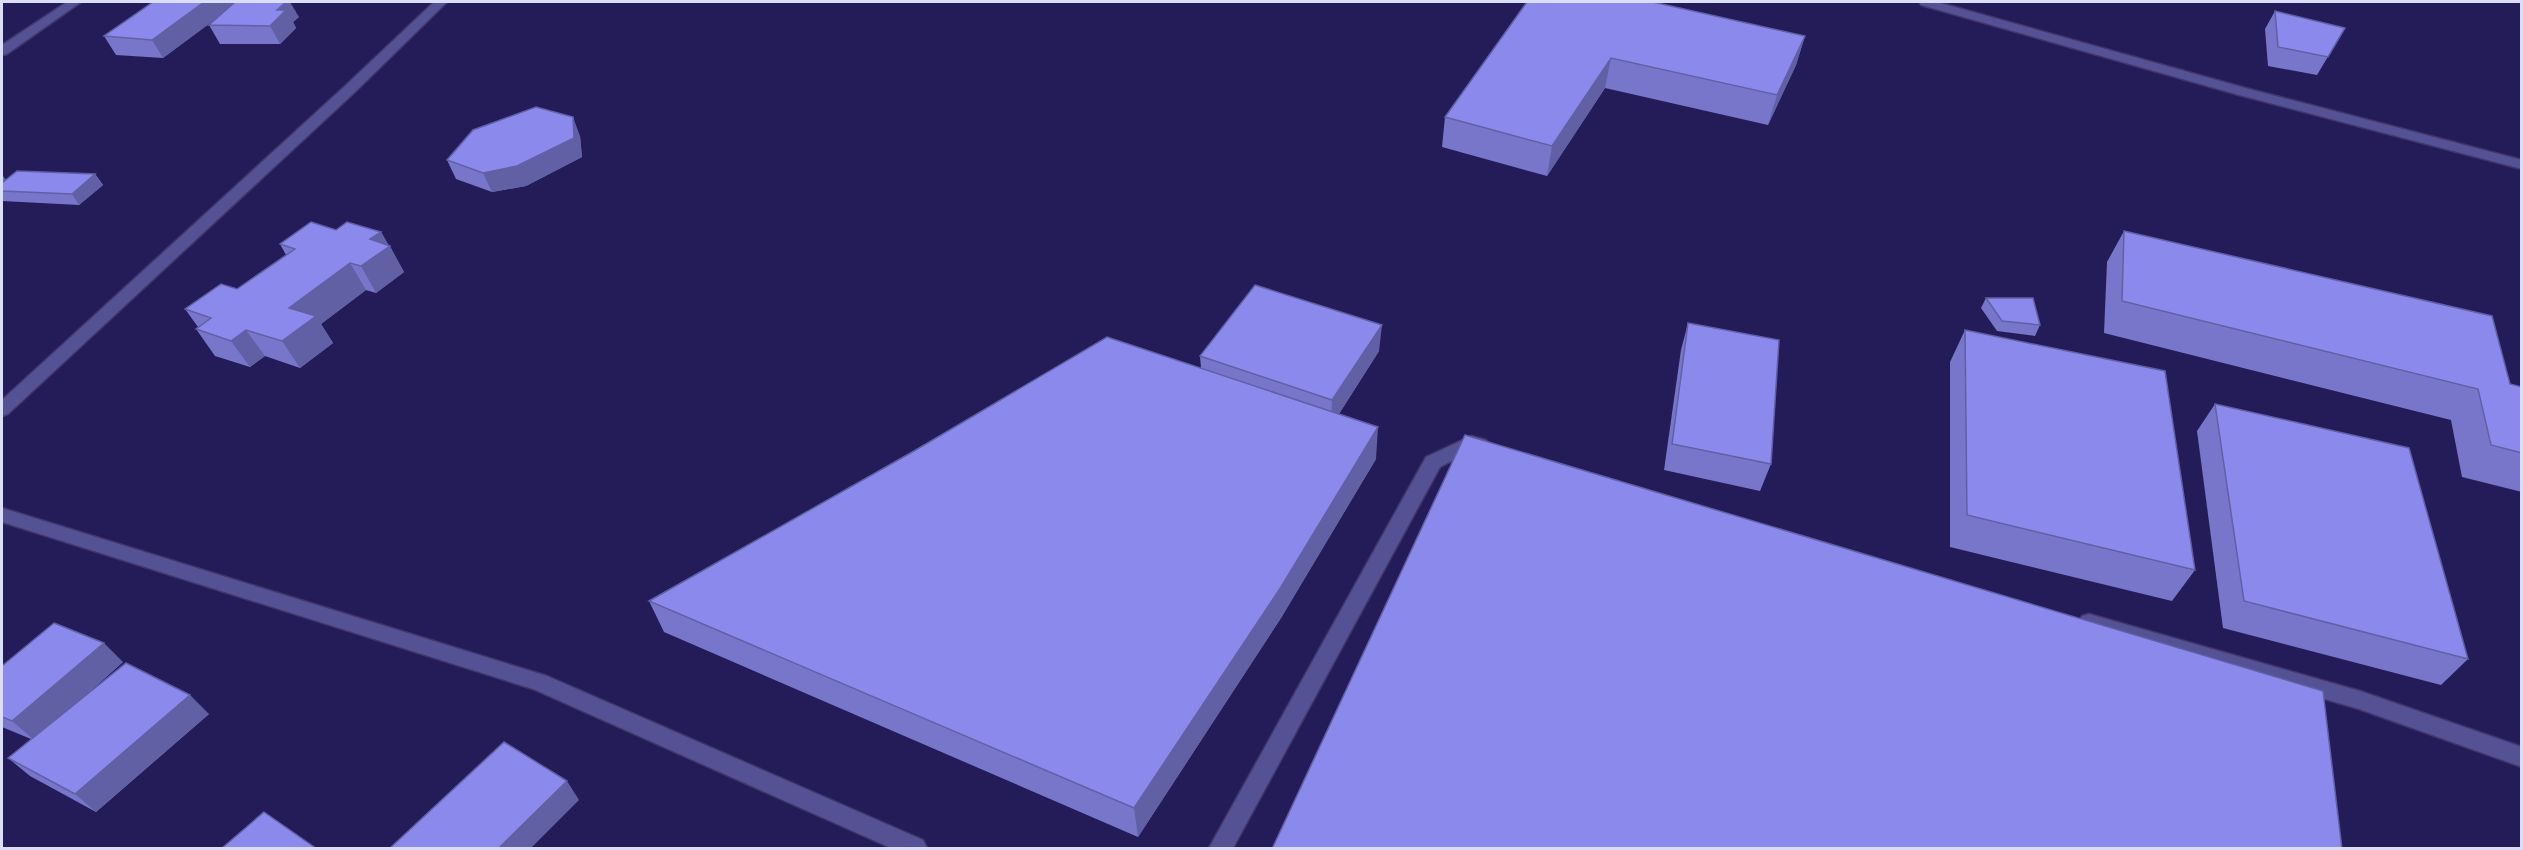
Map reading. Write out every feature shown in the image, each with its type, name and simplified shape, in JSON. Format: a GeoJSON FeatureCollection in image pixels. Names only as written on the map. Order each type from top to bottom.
{"type":"FeatureCollection","features":[{"type":"Feature","properties":{"kind":"street"},"geometry":{"type":"LineString","coordinates":[[2,51],[75,2]]}},
{"type":"Feature","properties":{"kind":"street"},"geometry":{"type":"LineString","coordinates":[[2,410],[342,97],[441,2]]}},
{"type":"Feature","properties":{"kind":"street"},"geometry":{"type":"LineString","coordinates":[[1925,2],[2244,92],[2522,165]]}},
{"type":"Feature","properties":{"kind":"street"},"geometry":{"type":"LineString","coordinates":[[1221,849],[1433,462],[1471,443],[1494,449]]}},
{"type":"Feature","properties":{"kind":"street"},"geometry":{"type":"LineString","coordinates":[[2,515],[539,682],[915,849]]}},
{"type":"Feature","properties":{"kind":"street"},"geometry":{"type":"LineString","coordinates":[[2075,618],[2360,700],[2522,757]]}},
{"type":"Feature","properties":{"kind":"building"},"geometry":{"type":"Polygon","coordinates":[[[153,2],[204,2],[152,40],[104,36],[153,2]]]}},
{"type":"Feature","properties":{"kind":"building"},"geometry":{"type":"Polygon","coordinates":[[[235,2],[286,2],[277,10],[286,10],[270,26],[209,25],[235,2]]]}},
{"type":"Feature","properties":{"kind":"building"},"geometry":{"type":"Polygon","coordinates":[[[1527,2],[1653,2],[1805,36],[1777,95],[1611,58],[1552,146],[1445,117],[1527,2]]]}},
{"type":"Feature","properties":{"kind":"building"},"geometry":{"type":"Polygon","coordinates":[[[2275,11],[2345,28],[2328,57],[2278,47],[2275,11]]]}},
{"type":"Feature","properties":{"kind":"building"},"geometry":{"type":"Polygon","coordinates":[[[536,107],[573,117],[574,138],[517,166],[483,173],[447,160],[473,130],[536,107]]]}},
{"type":"Feature","properties":{"kind":"building"},"geometry":{"type":"Polygon","coordinates":[[[17,171],[95,174],[72,194],[2,191],[2,183],[17,171]]]}},
{"type":"Feature","properties":{"kind":"building"},"geometry":{"type":"Polygon","coordinates":[[[311,222],[336,230],[347,222],[381,232],[370,239],[390,246],[361,266],[350,263],[289,308],[316,316],[282,341],[246,330],[231,341],[196,329],[211,318],[185,309],[221,284],[237,289],[295,249],[280,244],[311,222]]]}},
{"type":"Feature","properties":{"kind":"building"},"geometry":{"type":"Polygon","coordinates":[[[2124,231],[2492,316],[2510,384],[2522,387],[2522,453],[2491,445],[2478,389],[2122,301],[2124,231]]]}},
{"type":"Feature","properties":{"kind":"building"},"geometry":{"type":"Polygon","coordinates":[[[1255,285],[1382,325],[1332,400],[1200,356],[1255,285]]]}},
{"type":"Feature","properties":{"kind":"building"},"geometry":{"type":"Polygon","coordinates":[[[1986,298],[2033,298],[2040,325],[2002,321],[1986,298]]]}},
{"type":"Feature","properties":{"kind":"building"},"geometry":{"type":"Polygon","coordinates":[[[1688,323],[1779,340],[1771,464],[1672,444],[1688,323]]]}},
{"type":"Feature","properties":{"kind":"building"},"geometry":{"type":"Polygon","coordinates":[[[1965,330],[2165,371],[2195,570],[1967,515],[1965,330]]]}},
{"type":"Feature","properties":{"kind":"building"},"geometry":{"type":"Polygon","coordinates":[[[1107,337],[1378,427],[1281,587],[1134,808],[649,601],[914,451],[1107,337]]]}},
{"type":"Feature","properties":{"kind":"building"},"geometry":{"type":"Polygon","coordinates":[[[2215,404],[2409,448],[2468,659],[2244,601],[2215,404]]]}},
{"type":"Feature","properties":{"kind":"building"},"geometry":{"type":"Polygon","coordinates":[[[1465,435],[2323,691],[2342,849],[1272,849],[1465,435]]]}},
{"type":"Feature","properties":{"kind":"building"},"geometry":{"type":"Polygon","coordinates":[[[54,623],[104,643],[12,721],[2,717],[2,666],[54,623]]]}},
{"type":"Feature","properties":{"kind":"building"},"geometry":{"type":"Polygon","coordinates":[[[126,663],[190,695],[75,794],[8,758],[126,663]]]}},
{"type":"Feature","properties":{"kind":"building"},"geometry":{"type":"Polygon","coordinates":[[[504,742],[567,781],[498,849],[389,849],[504,742]]]}},
{"type":"Feature","properties":{"kind":"building"},"geometry":{"type":"Polygon","coordinates":[[[264,812],[317,849],[221,849],[264,812]]]}}]}
